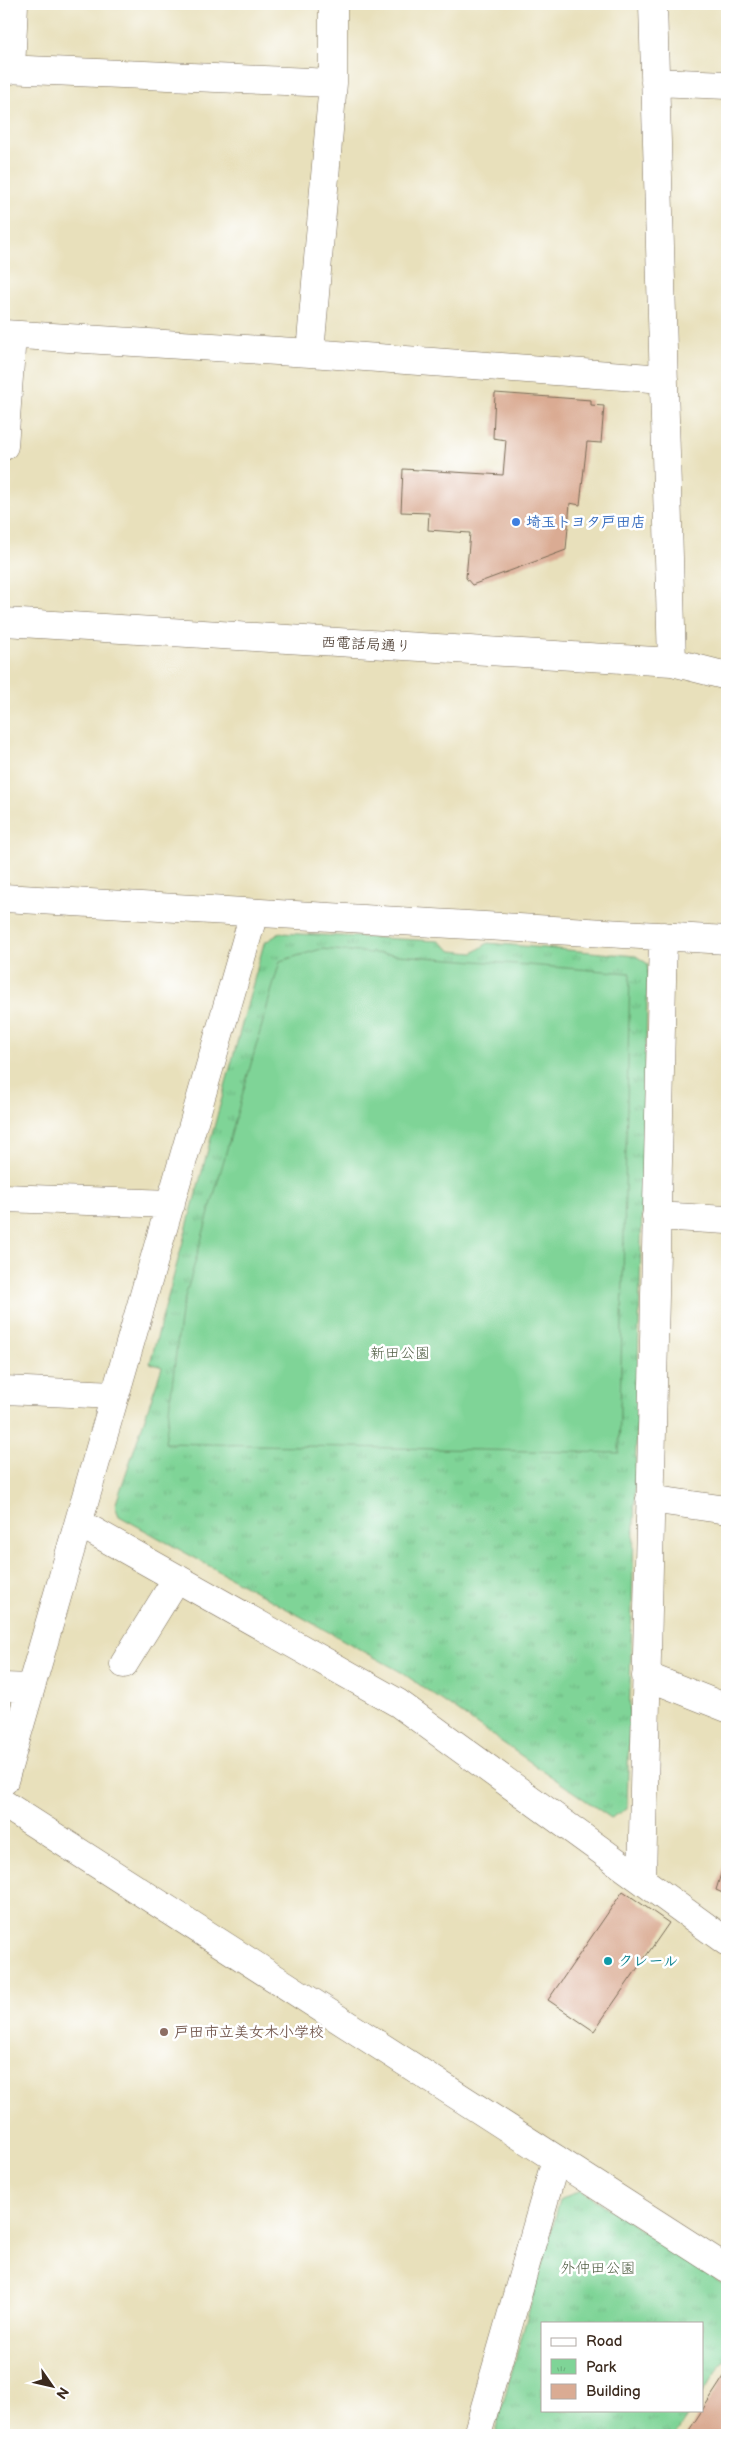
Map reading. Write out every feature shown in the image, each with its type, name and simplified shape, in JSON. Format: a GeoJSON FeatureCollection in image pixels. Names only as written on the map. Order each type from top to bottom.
{"type":"FeatureCollection","features":[{"type":"Feature","properties":{"kind":"street"},"geometry":{"type":"LineString","coordinates":[[14,4],[7,69],[333,83]]}},
{"type":"Feature","properties":{"kind":"street"},"geometry":{"type":"LineString","coordinates":[[310,353],[333,83],[333,4]]}},
{"type":"Feature","properties":{"kind":"street"},"geometry":{"type":"LineString","coordinates":[[653,4],[672,662]]}},
{"type":"Feature","properties":{"kind":"street"},"geometry":{"type":"LineString","coordinates":[[655,82],[727,85]]}},
{"type":"Feature","properties":{"kind":"street"},"geometry":{"type":"LineString","coordinates":[[4,446],[8,335],[310,353],[664,379]]}},
{"type":"Feature","properties":{"kind":"street","name":"西電話局通り"},"geometry":{"type":"LineString","coordinates":[[4,622],[672,662],[727,676]]}},
{"type":"Feature","properties":{"kind":"street"},"geometry":{"type":"LineString","coordinates":[[4,898],[727,940]]}},
{"type":"Feature","properties":{"kind":"street"},"geometry":{"type":"LineString","coordinates":[[4,1781],[254,912]]}},
{"type":"Feature","properties":{"kind":"street"},"geometry":{"type":"LineString","coordinates":[[642,1880],[663,936]]}},
{"type":"Feature","properties":{"kind":"street"},"geometry":{"type":"LineString","coordinates":[[4,1198],[171,1204]]}},
{"type":"Feature","properties":{"kind":"street"},"geometry":{"type":"LineString","coordinates":[[656,1216],[727,1220]]}},
{"type":"Feature","properties":{"kind":"street"},"geometry":{"type":"LineString","coordinates":[[4,1390],[116,1395]]}},
{"type":"Feature","properties":{"kind":"street"},"geometry":{"type":"LineString","coordinates":[[650,1499],[727,1510]]}},
{"type":"Feature","properties":{"kind":"street"},"geometry":{"type":"LineString","coordinates":[[78,1523],[398,1703],[727,1942]]}},
{"type":"Feature","properties":{"kind":"street"},"geometry":{"type":"LineString","coordinates":[[124,1664],[177,1578]]}},
{"type":"Feature","properties":{"kind":"street"},"geometry":{"type":"LineString","coordinates":[[646,1676],[727,1708]]}},
{"type":"Feature","properties":{"kind":"street"},"geometry":{"type":"LineString","coordinates":[[4,1687],[30,1688]]}},
{"type":"Feature","properties":{"kind":"street"},"geometry":{"type":"LineString","coordinates":[[4,1804],[727,2268]]}},
{"type":"Feature","properties":{"kind":"street"},"geometry":{"type":"LineString","coordinates":[[477,2435],[556,2159]]}},
{"type":"Feature","properties":{"kind":"green space","name":"新田公園"},"geometry":{"type":"Polygon","coordinates":[[[280,933],[439,941],[452,951],[473,953],[488,943],[636,956],[648,964],[627,1809],[611,1818],[401,1672],[119,1516],[115,1506],[162,1367],[150,1363],[264,943],[280,933]]]}},
{"type":"Feature","properties":{"kind":"green space"},"geometry":{"type":"Polygon","coordinates":[[[321,949],[630,973],[619,1453],[165,1443],[181,1312],[280,961],[321,949]]]}},
{"type":"Feature","properties":{"kind":"green space","name":"外仲田公園"},"geometry":{"type":"Polygon","coordinates":[[[581,2190],[727,2287],[727,2357],[704,2391],[704,2322],[541,2322],[541,2412],[691,2412],[675,2435],[494,2435],[560,2200],[581,2190]]]}},
{"type":"Feature","properties":{"kind":"building"},"geometry":{"type":"Polygon","coordinates":[[[495,393],[591,400],[591,405],[604,406],[601,443],[587,442],[580,505],[570,503],[566,550],[472,585],[466,578],[470,533],[428,530],[429,513],[401,512],[403,469],[503,475],[506,440],[493,438],[495,393]]]}},
{"type":"Feature","properties":{"kind":"building"},"geometry":{"type":"Polygon","coordinates":[[[727,1854],[727,1895],[716,1890],[727,1854]]]}},
{"type":"Feature","properties":{"kind":"building","name":"クレール"},"geometry":{"type":"Polygon","coordinates":[[[623,1891],[669,1923],[594,2031],[548,2000],[623,1891]]]}},
{"type":"Feature","properties":{"kind":"building"},"geometry":{"type":"Polygon","coordinates":[[[727,2372],[727,2435],[686,2435],[701,2412],[704,2412],[704,2407],[727,2372]]]}},
{"type":"Feature","properties":{"kind":"place","name":"埼玉トヨタ戸田店"},"geometry":{"type":"Point","coordinates":[516,522]}},
{"type":"Feature","properties":{"kind":"place","name":"クレール"},"geometry":{"type":"Point","coordinates":[608,1961]}},
{"type":"Feature","properties":{"kind":"place","name":"戸田市立美女木小学校"},"geometry":{"type":"Point","coordinates":[164,2032]}}]}
